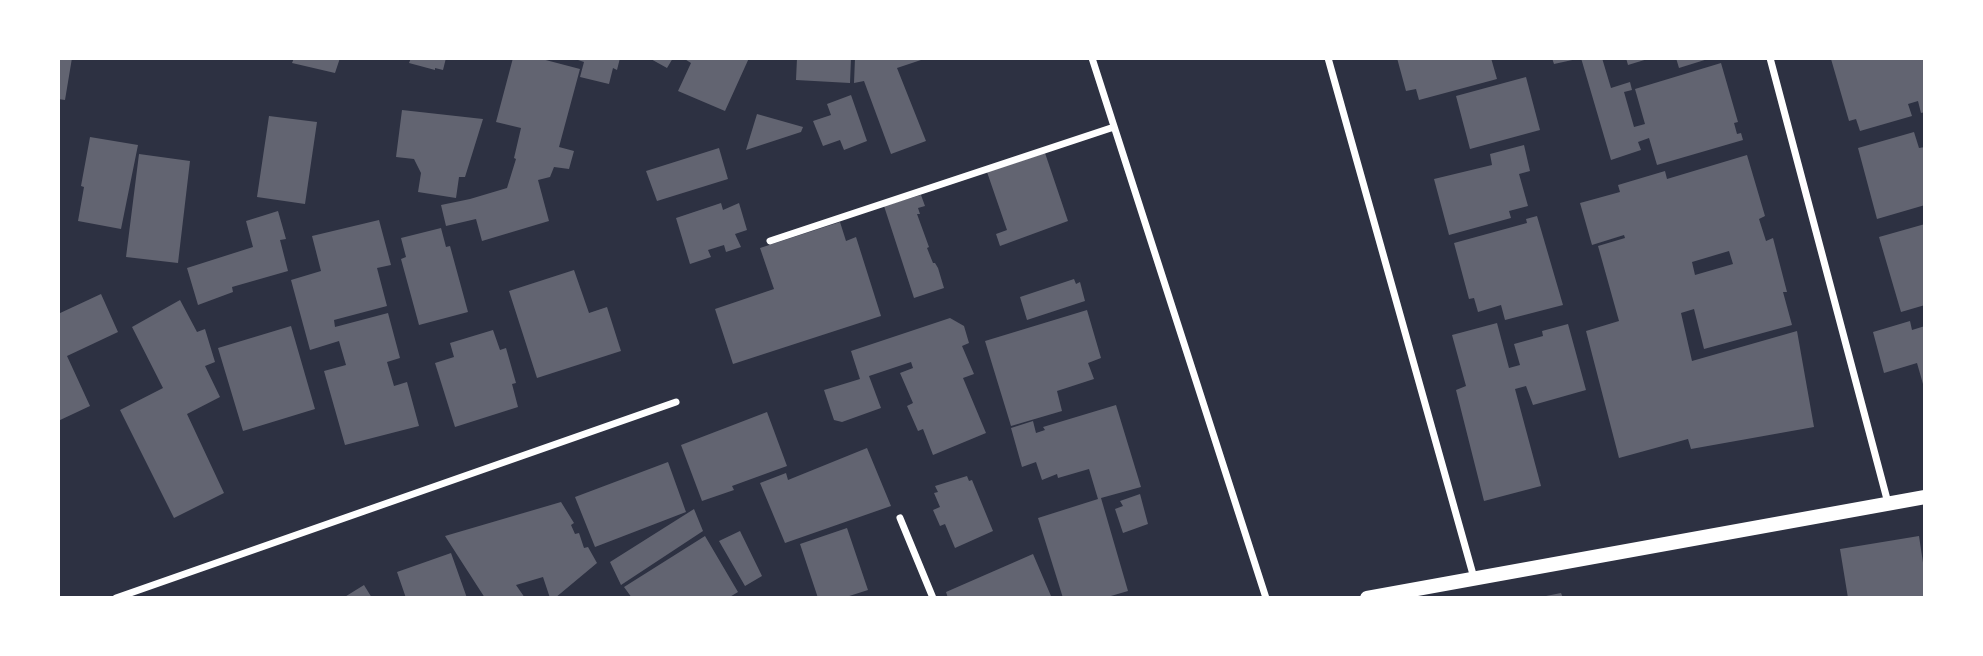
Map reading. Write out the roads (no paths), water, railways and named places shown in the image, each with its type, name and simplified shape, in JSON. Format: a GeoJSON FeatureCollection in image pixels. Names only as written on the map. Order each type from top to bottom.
{"type":"FeatureCollection","features":[{"type":"Feature","properties":{"kind":"main road"},"geometry":{"type":"LineString","coordinates":[[1367,598],[1925,497]]}},
{"type":"Feature","properties":{"kind":"street"},"geometry":{"type":"LineString","coordinates":[[1092,58],[1266,598]]}},
{"type":"Feature","properties":{"kind":"street"},"geometry":{"type":"LineString","coordinates":[[1328,58],[1474,578]]}},
{"type":"Feature","properties":{"kind":"street"},"geometry":{"type":"LineString","coordinates":[[1770,58],[1888,504]]}},
{"type":"Feature","properties":{"kind":"street"},"geometry":{"type":"LineString","coordinates":[[770,241],[1114,127]]}},
{"type":"Feature","properties":{"kind":"street"},"geometry":{"type":"LineString","coordinates":[[121,598],[676,402]]}},
{"type":"Feature","properties":{"kind":"street"},"geometry":{"type":"LineString","coordinates":[[900,518],[933,598]]}}]}
